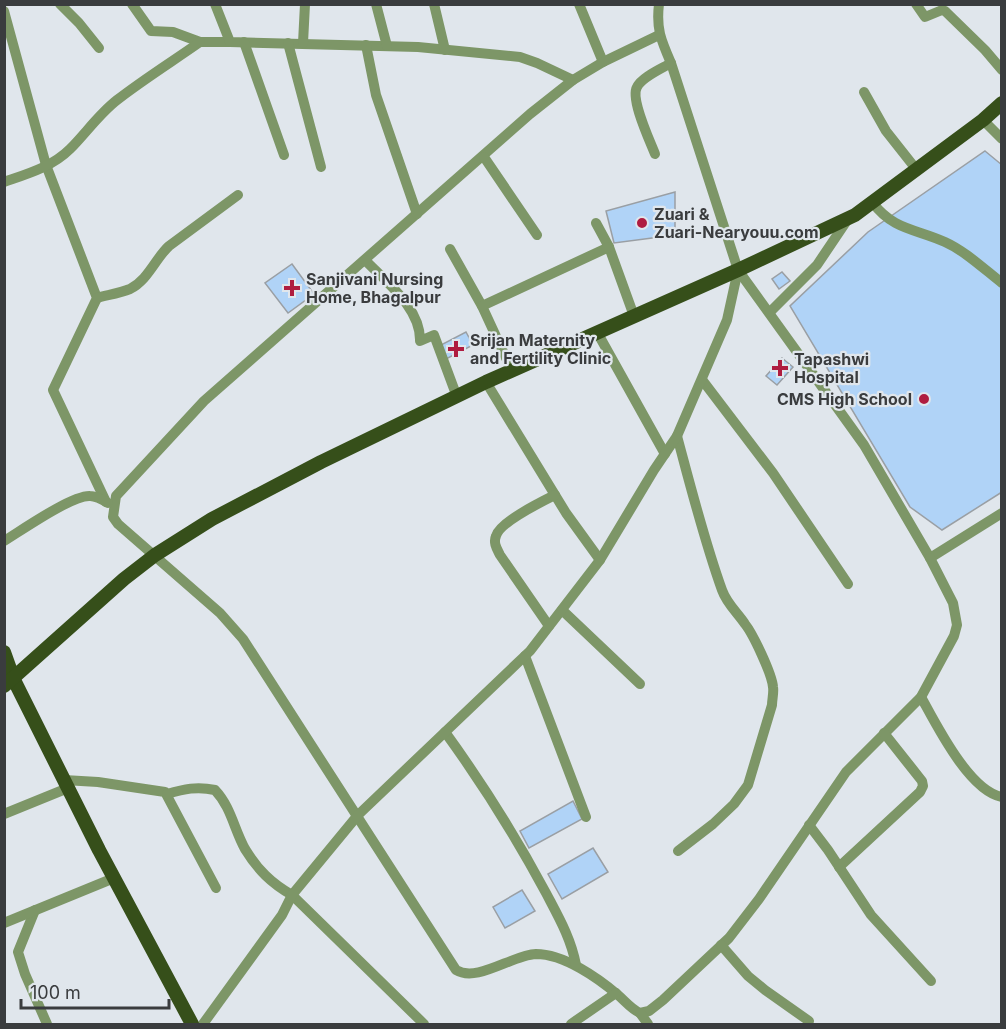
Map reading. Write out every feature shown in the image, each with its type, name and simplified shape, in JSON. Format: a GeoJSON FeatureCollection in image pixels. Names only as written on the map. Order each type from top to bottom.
{"type":"FeatureCollection","features":[{"type":"Feature","properties":{"kind":"main road"},"geometry":{"type":"LineString","coordinates":[[9,683],[124,579],[155,555],[212,519],[321,462],[486,382],[848,219],[873,203],[1002,103]]}},
{"type":"Feature","properties":{"kind":"main road"},"geometry":{"type":"LineString","coordinates":[[4,652],[9,683],[66,784],[192,1024]]}},
{"type":"Feature","properties":{"kind":"street"},"geometry":{"type":"LineString","coordinates":[[60,4],[80,23],[99,48]]}},
{"type":"Feature","properties":{"kind":"street"},"geometry":{"type":"LineString","coordinates":[[132,4],[151,31],[173,32],[200,42],[366,45],[519,57],[573,80]]}},
{"type":"Feature","properties":{"kind":"street"},"geometry":{"type":"LineString","coordinates":[[215,4],[230,42]]}},
{"type":"Feature","properties":{"kind":"street"},"geometry":{"type":"LineString","coordinates":[[303,44],[305,4]]}},
{"type":"Feature","properties":{"kind":"street"},"geometry":{"type":"LineString","coordinates":[[375,4],[387,46]]}},
{"type":"Feature","properties":{"kind":"street"},"geometry":{"type":"LineString","coordinates":[[434,4],[446,50]]}},
{"type":"Feature","properties":{"kind":"street"},"geometry":{"type":"LineString","coordinates":[[579,4],[603,62]]}},
{"type":"Feature","properties":{"kind":"street"},"geometry":{"type":"LineString","coordinates":[[640,1013],[649,1011],[663,1000],[722,945],[759,899],[846,772],[921,697],[954,636],[957,625],[953,603],[930,558],[864,445],[738,270],[671,63],[659,35],[657,22],[659,4]]}},
{"type":"Feature","properties":{"kind":"street"},"geometry":{"type":"LineString","coordinates":[[916,4],[925,17],[944,8],[1002,70]]}},
{"type":"Feature","properties":{"kind":"street"},"geometry":{"type":"LineString","coordinates":[[4,11],[9,50],[46,165],[97,298],[53,390],[110,503],[113,516],[118,524],[220,613],[243,639],[456,970],[473,974],[507,961],[535,954],[554,957],[576,965],[616,993],[640,1013],[648,1024]]}},
{"type":"Feature","properties":{"kind":"street"},"geometry":{"type":"LineString","coordinates":[[110,503],[204,401],[484,157],[530,114],[573,80],[603,62],[659,35]]}},
{"type":"Feature","properties":{"kind":"street"},"geometry":{"type":"LineString","coordinates":[[4,182],[46,165],[68,151],[116,100],[200,42]]}},
{"type":"Feature","properties":{"kind":"street"},"geometry":{"type":"LineString","coordinates":[[244,42],[284,155]]}},
{"type":"Feature","properties":{"kind":"street"},"geometry":{"type":"LineString","coordinates":[[288,43],[321,167]]}},
{"type":"Feature","properties":{"kind":"street"},"geometry":{"type":"LineString","coordinates":[[366,45],[376,95],[417,214]]}},
{"type":"Feature","properties":{"kind":"street"},"geometry":{"type":"LineString","coordinates":[[655,154],[635,91],[637,86],[671,63]]}},
{"type":"Feature","properties":{"kind":"street"},"geometry":{"type":"LineString","coordinates":[[864,92],[886,131],[916,169]]}},
{"type":"Feature","properties":{"kind":"street"},"geometry":{"type":"LineString","coordinates":[[983,120],[1002,139]]}},
{"type":"Feature","properties":{"kind":"street"},"geometry":{"type":"LineString","coordinates":[[484,157],[537,235]]}},
{"type":"Feature","properties":{"kind":"street"},"geometry":{"type":"LineString","coordinates":[[97,298],[130,289],[142,280],[169,246],[238,195]]}},
{"type":"Feature","properties":{"kind":"street"},"geometry":{"type":"LineString","coordinates":[[873,203],[882,215],[896,224],[946,242],[1002,283]]}},
{"type":"Feature","properties":{"kind":"street"},"geometry":{"type":"LineString","coordinates":[[770,312],[817,265],[848,219]]}},
{"type":"Feature","properties":{"kind":"street"},"geometry":{"type":"LineString","coordinates":[[596,223],[609,247],[634,316]]}},
{"type":"Feature","properties":{"kind":"street"},"geometry":{"type":"LineString","coordinates":[[482,306],[609,247]]}},
{"type":"Feature","properties":{"kind":"street"},"geometry":{"type":"LineString","coordinates":[[450,249],[482,306],[512,370]]}},
{"type":"Feature","properties":{"kind":"street"},"geometry":{"type":"LineString","coordinates":[[365,260],[409,306],[420,329],[420,340],[434,335],[457,397]]}},
{"type":"Feature","properties":{"kind":"street"},"geometry":{"type":"LineString","coordinates":[[203,1024],[282,915],[292,895],[358,815],[525,656],[600,560],[677,436],[728,320],[738,270]]}},
{"type":"Feature","properties":{"kind":"street"},"geometry":{"type":"LineString","coordinates":[[597,332],[665,454]]}},
{"type":"Feature","properties":{"kind":"street"},"geometry":{"type":"LineString","coordinates":[[703,381],[773,473],[848,584]]}},
{"type":"Feature","properties":{"kind":"street"},"geometry":{"type":"LineString","coordinates":[[486,382],[555,495],[600,560]]}},
{"type":"Feature","properties":{"kind":"street"},"geometry":{"type":"LineString","coordinates":[[677,436],[702,529],[723,593],[730,606],[747,626],[773,684],[772,705],[748,785],[734,804],[713,824],[678,851]]}},
{"type":"Feature","properties":{"kind":"street"},"geometry":{"type":"LineString","coordinates":[[4,541],[81,497],[91,495],[110,503]]}},
{"type":"Feature","properties":{"kind":"street"},"geometry":{"type":"LineString","coordinates":[[549,626],[500,555],[495,544],[496,535],[503,527],[555,495]]}},
{"type":"Feature","properties":{"kind":"street"},"geometry":{"type":"LineString","coordinates":[[930,558],[1002,513]]}},
{"type":"Feature","properties":{"kind":"street"},"geometry":{"type":"LineString","coordinates":[[562,610],[640,684]]}},
{"type":"Feature","properties":{"kind":"street"},"geometry":{"type":"LineString","coordinates":[[525,656],[586,817]]}},
{"type":"Feature","properties":{"kind":"street"},"geometry":{"type":"LineString","coordinates":[[921,697],[947,744],[965,770],[993,795],[1002,796]]}},
{"type":"Feature","properties":{"kind":"street"},"geometry":{"type":"LineString","coordinates":[[445,732],[484,786],[536,874],[567,933],[576,965]]}},
{"type":"Feature","properties":{"kind":"street"},"geometry":{"type":"LineString","coordinates":[[839,867],[920,792],[923,786],[922,781],[884,733]]}},
{"type":"Feature","properties":{"kind":"street"},"geometry":{"type":"LineString","coordinates":[[4,814],[66,784],[159,789],[167,794],[216,888]]}},
{"type":"Feature","properties":{"kind":"street"},"geometry":{"type":"LineString","coordinates":[[167,794],[190,788],[215,790],[229,810],[245,848],[268,880],[292,895],[424,1024]]}},
{"type":"Feature","properties":{"kind":"street"},"geometry":{"type":"LineString","coordinates":[[809,825],[880,926],[931,981]]}},
{"type":"Feature","properties":{"kind":"street"},"geometry":{"type":"LineString","coordinates":[[4,923],[114,878]]}},
{"type":"Feature","properties":{"kind":"street"},"geometry":{"type":"LineString","coordinates":[[35,910],[18,952],[47,1024]]}},
{"type":"Feature","properties":{"kind":"street"},"geometry":{"type":"LineString","coordinates":[[722,945],[748,976],[809,1021]]}},
{"type":"Feature","properties":{"kind":"street"},"geometry":{"type":"LineString","coordinates":[[571,1024],[616,993]]}},
{"type":"Feature","properties":{"kind":"building","name":"CMS High School"},"geometry":{"type":"Polygon","coordinates":[[[985,151],[1002,165],[1002,492],[942,530],[910,507],[790,306],[868,232],[985,151]]]}},
{"type":"Feature","properties":{"kind":"building","name":"Zuari & Zuari-Nearyouu.com"},"geometry":{"type":"Polygon","coordinates":[[[675,192],[675,235],[614,243],[606,211],[675,192]]]}},
{"type":"Feature","properties":{"kind":"building"},"geometry":{"type":"Polygon","coordinates":[[[292,264],[314,294],[288,313],[265,283],[292,264]]]}},
{"type":"Feature","properties":{"kind":"building"},"geometry":{"type":"Polygon","coordinates":[[[782,272],[790,281],[779,289],[772,279],[782,272]]]}},
{"type":"Feature","properties":{"kind":"building"},"geometry":{"type":"Polygon","coordinates":[[[466,332],[473,345],[446,359],[439,346],[466,332]]]}},
{"type":"Feature","properties":{"kind":"building"},"geometry":{"type":"Polygon","coordinates":[[[782,358],[793,367],[777,385],[766,376],[782,358]]]}},
{"type":"Feature","properties":{"kind":"building"},"geometry":{"type":"Polygon","coordinates":[[[573,801],[582,819],[529,848],[520,831],[573,801]]]}},
{"type":"Feature","properties":{"kind":"building"},"geometry":{"type":"Polygon","coordinates":[[[593,848],[608,872],[562,899],[548,874],[593,848]]]}},
{"type":"Feature","properties":{"kind":"building"},"geometry":{"type":"Polygon","coordinates":[[[522,890],[535,911],[505,928],[493,907],[522,890]]]}},
{"type":"Feature","properties":{"kind":"place","name":"Zuari & Zuari-Nearyouu.com"},"geometry":{"type":"Point","coordinates":[642,223]}},
{"type":"Feature","properties":{"kind":"place","name":"Sanjivani Nursing Home, Bhagalpur"},"geometry":{"type":"Point","coordinates":[292,288]}},
{"type":"Feature","properties":{"kind":"place","name":"Srijan Maternity and Fertility Clinic"},"geometry":{"type":"Point","coordinates":[456,349]}},
{"type":"Feature","properties":{"kind":"place","name":"Tapashwi Hospital"},"geometry":{"type":"Point","coordinates":[780,368]}},
{"type":"Feature","properties":{"kind":"place","name":"CMS High School"},"geometry":{"type":"Point","coordinates":[924,399]}}]}
